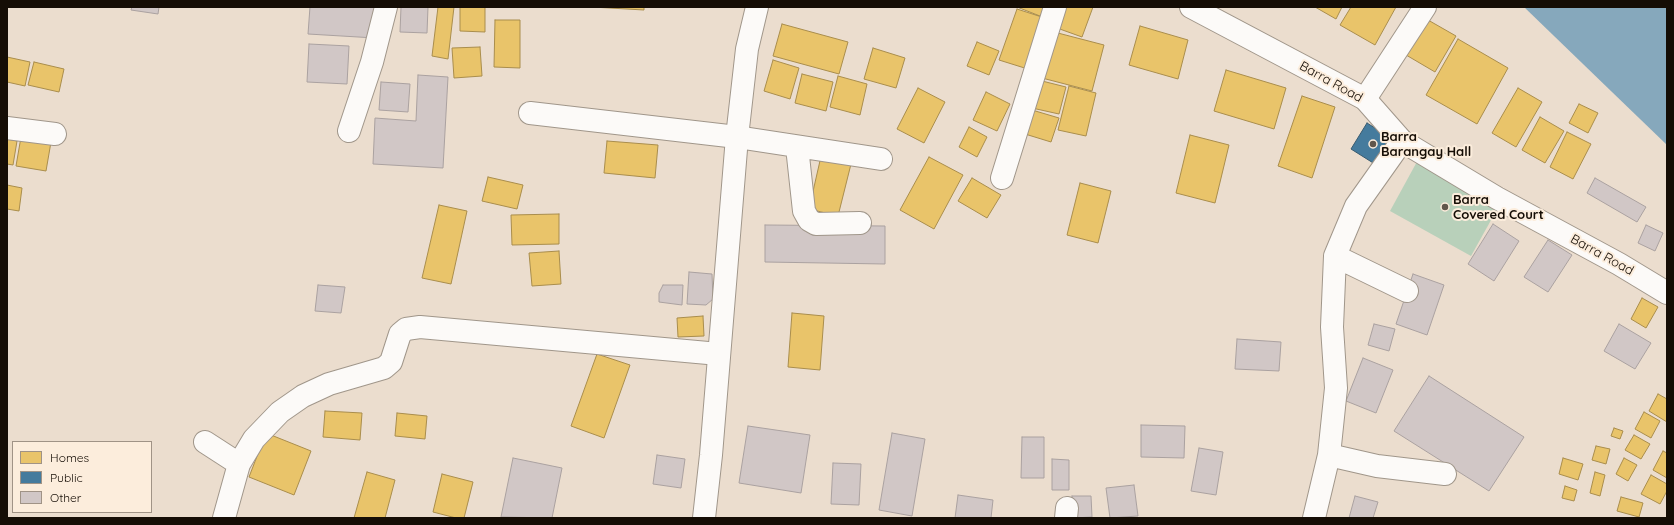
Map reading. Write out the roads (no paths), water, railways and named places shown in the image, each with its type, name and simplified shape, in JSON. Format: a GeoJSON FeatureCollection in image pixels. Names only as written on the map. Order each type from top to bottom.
{"type":"FeatureCollection","features":[{"type":"Feature","properties":{"kind":"street"},"geometry":{"type":"LineString","coordinates":[[349,131],[372,62],[386,7]]}},
{"type":"Feature","properties":{"kind":"street"},"geometry":{"type":"LineString","coordinates":[[704,518],[737,137],[748,49],[757,7]]}},
{"type":"Feature","properties":{"kind":"street"},"geometry":{"type":"LineString","coordinates":[[1002,178],[1056,7]]}},
{"type":"Feature","properties":{"kind":"street","name":"Barra Road"},"geometry":{"type":"LineString","coordinates":[[1191,7],[1364,99],[1402,141],[1497,198],[1619,264],[1667,293]]}},
{"type":"Feature","properties":{"kind":"street"},"geometry":{"type":"LineString","coordinates":[[1364,99],[1425,7]]}},
{"type":"Feature","properties":{"kind":"street"},"geometry":{"type":"LineString","coordinates":[[530,113],[737,137],[797,147],[881,158]]}},
{"type":"Feature","properties":{"kind":"street"},"geometry":{"type":"LineString","coordinates":[[7,128],[55,134]]}},
{"type":"Feature","properties":{"kind":"street"},"geometry":{"type":"LineString","coordinates":[[1314,518],[1329,455],[1336,388],[1332,327],[1336,256],[1356,206],[1402,141]]}},
{"type":"Feature","properties":{"kind":"street"},"geometry":{"type":"LineString","coordinates":[[797,147],[804,211],[809,220],[816,224],[860,223]]}},
{"type":"Feature","properties":{"kind":"street"},"geometry":{"type":"LineString","coordinates":[[1336,256],[1407,291]]}},
{"type":"Feature","properties":{"kind":"street"},"geometry":{"type":"LineString","coordinates":[[224,518],[239,464],[254,439],[280,412],[303,396],[329,384],[384,368],[391,362],[400,334],[406,329],[420,327],[719,354]]}},
{"type":"Feature","properties":{"kind":"street"},"geometry":{"type":"LineString","coordinates":[[205,442],[239,464]]}},
{"type":"Feature","properties":{"kind":"street"},"geometry":{"type":"LineString","coordinates":[[1329,455],[1377,466],[1445,474]]}},
{"type":"Feature","properties":{"kind":"water"},"geometry":{"type":"Polygon","coordinates":[[[1524,7],[1667,7],[1667,145],[1612,92],[1524,7]]]}},
{"type":"Feature","properties":{"kind":"place","name":"Barra Barangay Hall"},"geometry":{"type":"Point","coordinates":[1373,144]}},
{"type":"Feature","properties":{"kind":"place","name":"Barra Covered Court"},"geometry":{"type":"Point","coordinates":[1445,207]}}]}
